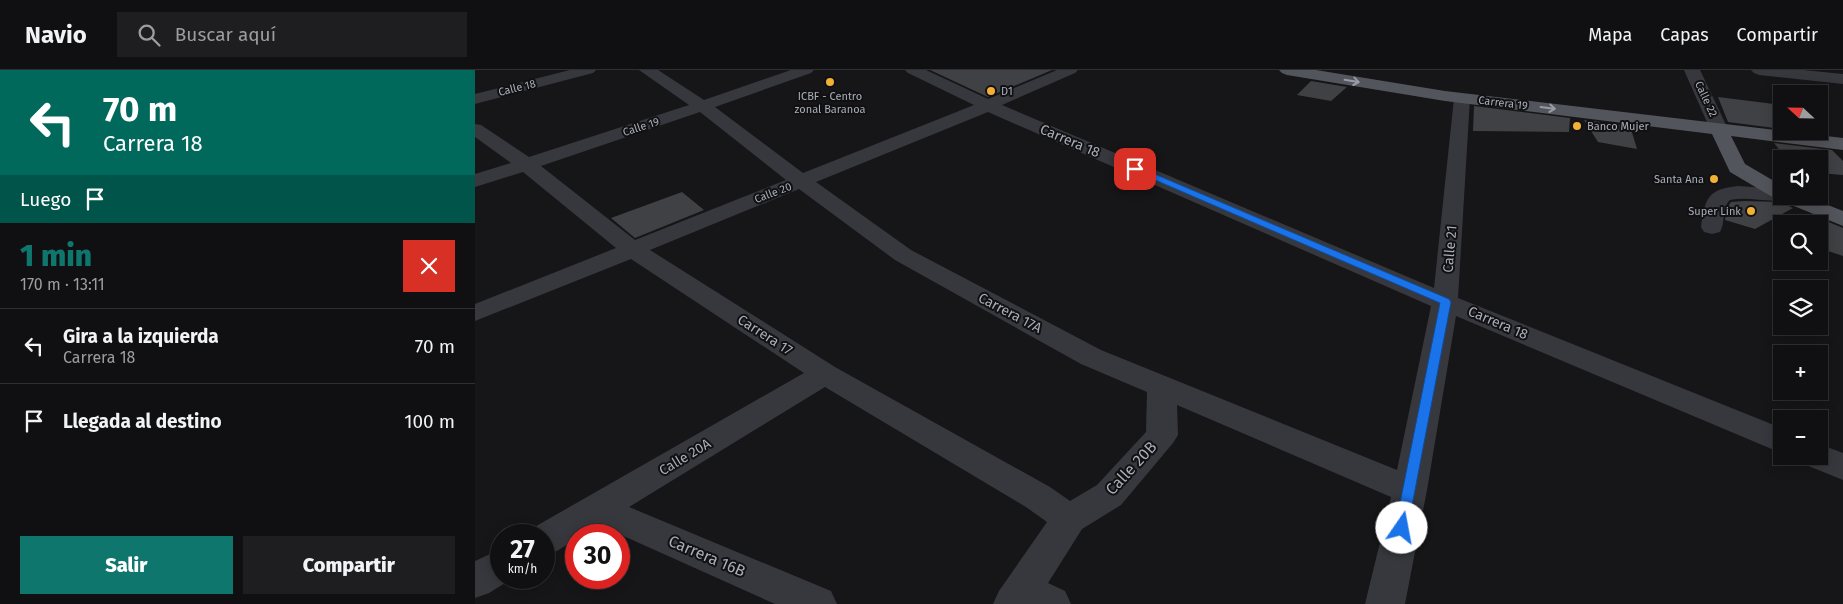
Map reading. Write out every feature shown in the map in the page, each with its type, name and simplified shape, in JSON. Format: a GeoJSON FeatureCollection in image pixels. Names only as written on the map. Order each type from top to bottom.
{"type":"FeatureCollection","features":[{"type":"Feature","properties":{"kind":"main road","name":"Carrera 19"},"geometry":{"type":"LineString","coordinates":[[1287,70],[1462,98],[1719,129]]}},
{"type":"Feature","properties":{"kind":"main road"},"geometry":{"type":"LineString","coordinates":[[1719,129],[1843,144]]}},
{"type":"Feature","properties":{"kind":"main road"},"geometry":{"type":"LineString","coordinates":[[1719,129],[1737,168],[1773,189]]}},
{"type":"Feature","properties":{"kind":"main road"},"geometry":{"type":"LineString","coordinates":[[1808,205],[1843,219]]}},
{"type":"Feature","properties":{"kind":"street","name":"Calle 18"},"geometry":{"type":"LineString","coordinates":[[475,99],[588,70]]}},
{"type":"Feature","properties":{"kind":"street","name":"Carrera 17A"},"geometry":{"type":"LineString","coordinates":[[647,70],[703,106],[802,182],[903,255],[1091,357],[1410,490]]}},
{"type":"Feature","properties":{"kind":"street","name":"Calle 19"},"geometry":{"type":"LineString","coordinates":[[475,181],[806,70]]}},
{"type":"Feature","properties":{"kind":"street","name":"Carrera 18"},"geometry":{"type":"LineString","coordinates":[[913,70],[989,106],[1445,302],[1773,438]]}},
{"type":"Feature","properties":{"kind":"street","name":"Calle 20"},"geometry":{"type":"LineString","coordinates":[[475,313],[989,106],[1070,70]]}},
{"type":"Feature","properties":{"kind":"street","name":"Calle 22"},"geometry":{"type":"LineString","coordinates":[[1692,70],[1719,129]]}},
{"type":"Feature","properties":{"kind":"street"},"geometry":{"type":"LineString","coordinates":[[1759,70],[1843,79]]}},
{"type":"Feature","properties":{"kind":"street","name":"Calle 21"},"geometry":{"type":"LineString","coordinates":[[1385,604],[1410,490],[1445,302],[1462,98]]}},
{"type":"Feature","properties":{"kind":"street","name":"Carrera 17"},"geometry":{"type":"LineString","coordinates":[[475,129],[527,164],[632,249],[825,374],[1038,497],[1069,518]]}},
{"type":"Feature","properties":{"kind":"street"},"geometry":{"type":"LineString","coordinates":[[1712,226],[1717,200],[1722,196],[1745,192],[1773,194]]}},
{"type":"Feature","properties":{"kind":"street","name":"Calle 20A"},"geometry":{"type":"LineString","coordinates":[[555,534],[825,374]]}},
{"type":"Feature","properties":{"kind":"street","name":"Calle 20B"},"geometry":{"type":"LineString","coordinates":[[1029,599],[1069,518],[1109,495],[1162,435],[1162,388]]}},
{"type":"Feature","properties":{"kind":"street"},"geometry":{"type":"LineString","coordinates":[[1828,461],[1843,467]]}},
{"type":"Feature","properties":{"kind":"street","name":"Carrera 16B"},"geometry":{"type":"LineString","coordinates":[[597,509],[817,604]]}},
{"type":"Feature","properties":{"kind":"street"},"geometry":{"type":"LineString","coordinates":[[475,581],[490,572]]}},
{"type":"Feature","properties":{"kind":"building","name":"D1"},"geometry":{"type":"Polygon","coordinates":[[[930,70],[1052,70],[988,97],[930,70]]]}},
{"type":"Feature","properties":{"kind":"building"},"geometry":{"type":"Polygon","coordinates":[[[1311,81],[1347,87],[1331,101],[1297,95],[1311,81]]]}},
{"type":"Feature","properties":{"kind":"building"},"geometry":{"type":"Polygon","coordinates":[[[1718,97],[1773,104],[1773,128],[1728,122],[1718,97]]]}},
{"type":"Feature","properties":{"kind":"building"},"geometry":{"type":"Polygon","coordinates":[[[1474,106],[1570,118],[1569,132],[1473,131],[1474,106]]]}},
{"type":"Feature","properties":{"kind":"building"},"geometry":{"type":"Polygon","coordinates":[[[1584,120],[1630,126],[1637,149],[1598,142],[1584,120]]]}},
{"type":"Feature","properties":{"kind":"building"},"geometry":{"type":"Polygon","coordinates":[[[1774,143],[1832,150],[1843,161],[1843,175],[1828,174],[1828,150],[1780,150],[1774,143]]]}},
{"type":"Feature","properties":{"kind":"building"},"geometry":{"type":"Polygon","coordinates":[[[682,192],[704,210],[635,238],[611,218],[682,192]]]}},
{"type":"Feature","properties":{"kind":"building"},"geometry":{"type":"Polygon","coordinates":[[[1731,202],[1773,202],[1773,205],[1786,205],[1793,208],[1780,215],[1773,215],[1773,219],[1755,229],[1725,220],[1727,208],[1731,202]]]}},
{"type":"Feature","properties":{"kind":"building"},"geometry":{"type":"Polygon","coordinates":[[[1828,222],[1843,228],[1843,256],[1828,251],[1828,222]]]}},
{"type":"Feature","properties":{"kind":"place","name":"ICBF - Centro zonal Baranoa"},"geometry":{"type":"Point","coordinates":[830,82]}},
{"type":"Feature","properties":{"kind":"place","name":"D1"},"geometry":{"type":"Point","coordinates":[991,91]}},
{"type":"Feature","properties":{"kind":"place","name":"Banco Mujer"},"geometry":{"type":"Point","coordinates":[1577,126]}},
{"type":"Feature","properties":{"kind":"place","name":"Santa Ana"},"geometry":{"type":"Point","coordinates":[1714,179]}},
{"type":"Feature","properties":{"kind":"place","name":"Super Link"},"geometry":{"type":"Point","coordinates":[1751,211]}},
{"type":"Feature","properties":{"kind":"route"},"geometry":{"type":"LineString","coordinates":[[1135,169],[1445,302],[1402,528]]}}]}
